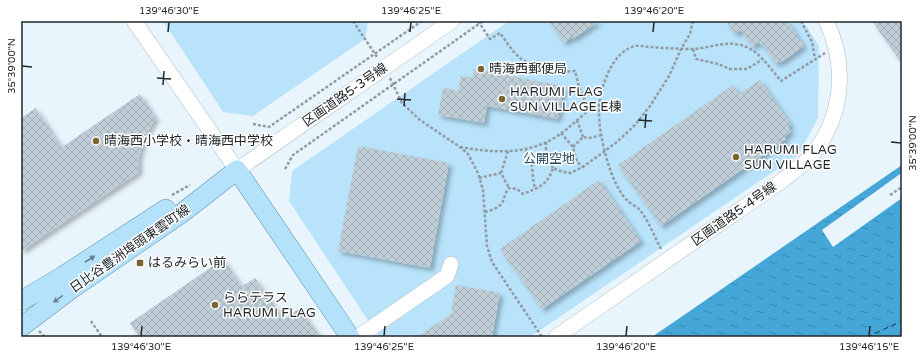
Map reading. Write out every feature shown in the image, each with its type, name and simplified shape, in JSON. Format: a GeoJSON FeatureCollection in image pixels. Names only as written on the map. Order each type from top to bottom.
{"type":"FeatureCollection","features":[{"type":"Feature","properties":{"kind":"main road","name":"日比谷豊洲埠頭東雲町線"},"geometry":{"type":"LineString","coordinates":[[21,301],[63,276],[175,204],[237,170]]}},
{"type":"Feature","properties":{"kind":"main road","name":"日比谷豊洲埠頭東雲町線"},"geometry":{"type":"LineString","coordinates":[[21,327],[70,290],[182,213],[237,170]]}},
{"type":"Feature","properties":{"kind":"main road"},"geometry":{"type":"LineString","coordinates":[[237,170],[330,305],[350,337]]}},
{"type":"Feature","properties":{"kind":"street"},"geometry":{"type":"LineString","coordinates":[[134,21],[237,170]]}},
{"type":"Feature","properties":{"kind":"street","name":"区画道路5-3号線"},"geometry":{"type":"LineString","coordinates":[[237,170],[452,21]]}},
{"type":"Feature","properties":{"kind":"street","name":"区画道路5-4号線"},"geometry":{"type":"LineString","coordinates":[[556,337],[799,168],[811,155],[822,141],[830,124],[839,94],[840,63],[837,46],[826,21]]}},
{"type":"Feature","properties":{"kind":"street"},"geometry":{"type":"LineString","coordinates":[[358,337],[447,276],[451,264]]}},
{"type":"Feature","properties":{"kind":"path"},"geometry":{"type":"LineString","coordinates":[[353,21],[384,68],[402,103],[420,120],[460,146],[468,154],[483,190],[487,246],[492,262],[542,337]]}},
{"type":"Feature","properties":{"kind":"path"},"geometry":{"type":"LineString","coordinates":[[253,124],[269,127],[422,21]]}},
{"type":"Feature","properties":{"kind":"path"},"geometry":{"type":"LineString","coordinates":[[478,21],[490,39],[500,33],[521,58],[547,69],[560,72],[575,71],[579,87],[589,110]]}},
{"type":"Feature","properties":{"kind":"path"},"geometry":{"type":"LineString","coordinates":[[285,169],[293,155],[483,21]]}},
{"type":"Feature","properties":{"kind":"path"},"geometry":{"type":"LineString","coordinates":[[546,142],[546,152],[553,168],[570,173],[583,167],[622,138],[650,106],[669,76],[681,49],[690,34],[693,21]]}},
{"type":"Feature","properties":{"kind":"path"},"geometry":{"type":"LineString","coordinates":[[801,21],[812,42],[815,59]]}},
{"type":"Feature","properties":{"kind":"path"},"geometry":{"type":"LineString","coordinates":[[667,260],[647,220],[638,208],[627,201],[619,190],[605,151],[599,111],[604,83],[618,57],[626,49],[636,46],[693,49],[726,43],[741,46],[753,51],[763,59],[781,81],[837,46]]}},
{"type":"Feature","properties":{"kind":"path"},"geometry":{"type":"LineString","coordinates":[[693,49],[696,59],[718,64],[730,69],[747,69],[763,59]]}},
{"type":"Feature","properties":{"kind":"path"},"geometry":{"type":"LineString","coordinates":[[460,146],[479,150],[526,150],[546,142],[561,133],[589,110],[599,111]]}},
{"type":"Feature","properties":{"kind":"path"},"geometry":{"type":"LineString","coordinates":[[577,120],[583,137]]}},
{"type":"Feature","properties":{"kind":"path"},"geometry":{"type":"LineString","coordinates":[[561,133],[573,147],[577,162],[583,167]]}},
{"type":"Feature","properties":{"kind":"path"},"geometry":{"type":"LineString","coordinates":[[583,137],[589,138],[602,135]]}},
{"type":"Feature","properties":{"kind":"path"},"geometry":{"type":"LineString","coordinates":[[573,147],[583,137]]}},
{"type":"Feature","properties":{"kind":"path"},"geometry":{"type":"LineString","coordinates":[[526,150],[532,166],[535,189]]}},
{"type":"Feature","properties":{"kind":"path"},"geometry":{"type":"LineString","coordinates":[[508,151],[501,173],[509,188]]}},
{"type":"Feature","properties":{"kind":"path"},"geometry":{"type":"LineString","coordinates":[[532,166],[550,162]]}},
{"type":"Feature","properties":{"kind":"path"},"geometry":{"type":"LineString","coordinates":[[509,188],[517,189],[523,194],[535,189],[544,184],[550,178],[553,168]]}},
{"type":"Feature","properties":{"kind":"path"},"geometry":{"type":"LineString","coordinates":[[479,178],[501,173]]}},
{"type":"Feature","properties":{"kind":"path"},"geometry":{"type":"LineString","coordinates":[[890,195],[902,187]]}},
{"type":"Feature","properties":{"kind":"path"},"geometry":{"type":"LineString","coordinates":[[485,212],[498,207],[503,202],[505,193],[509,188]]}},
{"type":"Feature","properties":{"kind":"path"},"geometry":{"type":"LineString","coordinates":[[91,321],[102,337]]}},
{"type":"Feature","properties":{"kind":"green space"},"geometry":{"type":"Polygon","coordinates":[[[163,21],[368,21],[365,39],[253,116],[223,112],[163,21]]]}},
{"type":"Feature","properties":{"kind":"green space","name":"公開空地"},"geometry":{"type":"Polygon","coordinates":[[[509,21],[803,21],[819,46],[818,118],[798,155],[530,337],[379,337],[289,201],[292,171],[509,21]]]}},
{"type":"Feature","properties":{"kind":"water"},"geometry":{"type":"Polygon","coordinates":[[[902,165],[902,337],[652,337],[902,165]]]}},
{"type":"Feature","properties":{"kind":"pier"},"geometry":{"type":"Polygon","coordinates":[[[900,174],[902,176],[902,198],[833,247],[822,230],[900,174]]]}},
{"type":"Feature","properties":{"kind":"building"},"geometry":{"type":"Polygon","coordinates":[[[549,21],[599,21],[573,39],[572,37],[564,43],[549,21]]]}},
{"type":"Feature","properties":{"kind":"building"},"geometry":{"type":"Polygon","coordinates":[[[726,21],[787,21],[804,46],[780,63],[780,61],[776,64],[763,45],[762,46],[759,42],[752,47],[741,30],[735,34],[726,21]]]}},
{"type":"Feature","properties":{"kind":"building"},"geometry":{"type":"Polygon","coordinates":[[[872,21],[902,21],[902,64],[872,21]]]}},
{"type":"Feature","properties":{"kind":"building","name":"HARUMI FLAG SUN VILLAGE E棟"},"geometry":{"type":"Polygon","coordinates":[[[474,69],[562,86],[563,90],[558,119],[487,106],[484,123],[438,115],[443,88],[458,91],[461,76],[473,78],[474,69]]]}},
{"type":"Feature","properties":{"kind":"building","name":"HARUMI FLAG SUN VILLAGE"},"geometry":{"type":"Polygon","coordinates":[[[760,80],[791,125],[788,127],[791,132],[785,136],[786,139],[661,226],[618,165],[733,85],[739,94],[760,80]]]}},
{"type":"Feature","properties":{"kind":"building"},"geometry":{"type":"Polygon","coordinates":[[[140,94],[156,118],[143,142],[139,157],[139,172],[21,251],[21,118],[36,108],[62,147],[140,94]]]}},
{"type":"Feature","properties":{"kind":"building"},"geometry":{"type":"Polygon","coordinates":[[[358,146],[449,163],[430,268],[338,251],[358,146]]]}},
{"type":"Feature","properties":{"kind":"building"},"geometry":{"type":"Polygon","coordinates":[[[599,180],[641,241],[542,309],[500,249],[599,180]]]}},
{"type":"Feature","properties":{"kind":"building","name":"ららテラス HARUMI FLAG"},"geometry":{"type":"Polygon","coordinates":[[[223,259],[242,286],[255,278],[284,319],[300,308],[320,337],[139,337],[130,323],[223,259]]]}},
{"type":"Feature","properties":{"kind":"building"},"geometry":{"type":"Polygon","coordinates":[[[456,285],[500,293],[492,337],[417,337],[451,314],[456,285]]]}},
{"type":"Feature","properties":{"kind":"ferry route"},"geometry":{"type":"LineString","coordinates":[[867,337],[902,321]]}},
{"type":"Feature","properties":{"kind":"place","name":"晴海西郵便局"},"geometry":{"type":"Point","coordinates":[481,69]}},
{"type":"Feature","properties":{"kind":"place","name":"HARUMI FLAG SUN VILLAGE E棟"},"geometry":{"type":"Point","coordinates":[502,99]}},
{"type":"Feature","properties":{"kind":"place","name":"晴海西小学校・晴海西中学校"},"geometry":{"type":"Point","coordinates":[96,141]}},
{"type":"Feature","properties":{"kind":"place","name":"HARUMI FLAG SUN VILLAGE"},"geometry":{"type":"Point","coordinates":[736,157]}},
{"type":"Feature","properties":{"kind":"place","name":"はるみらい前"},"geometry":{"type":"Point","coordinates":[140,263]}},
{"type":"Feature","properties":{"kind":"place","name":"ららテラス HARUMI FLAG"},"geometry":{"type":"Point","coordinates":[215,305]}}]}
